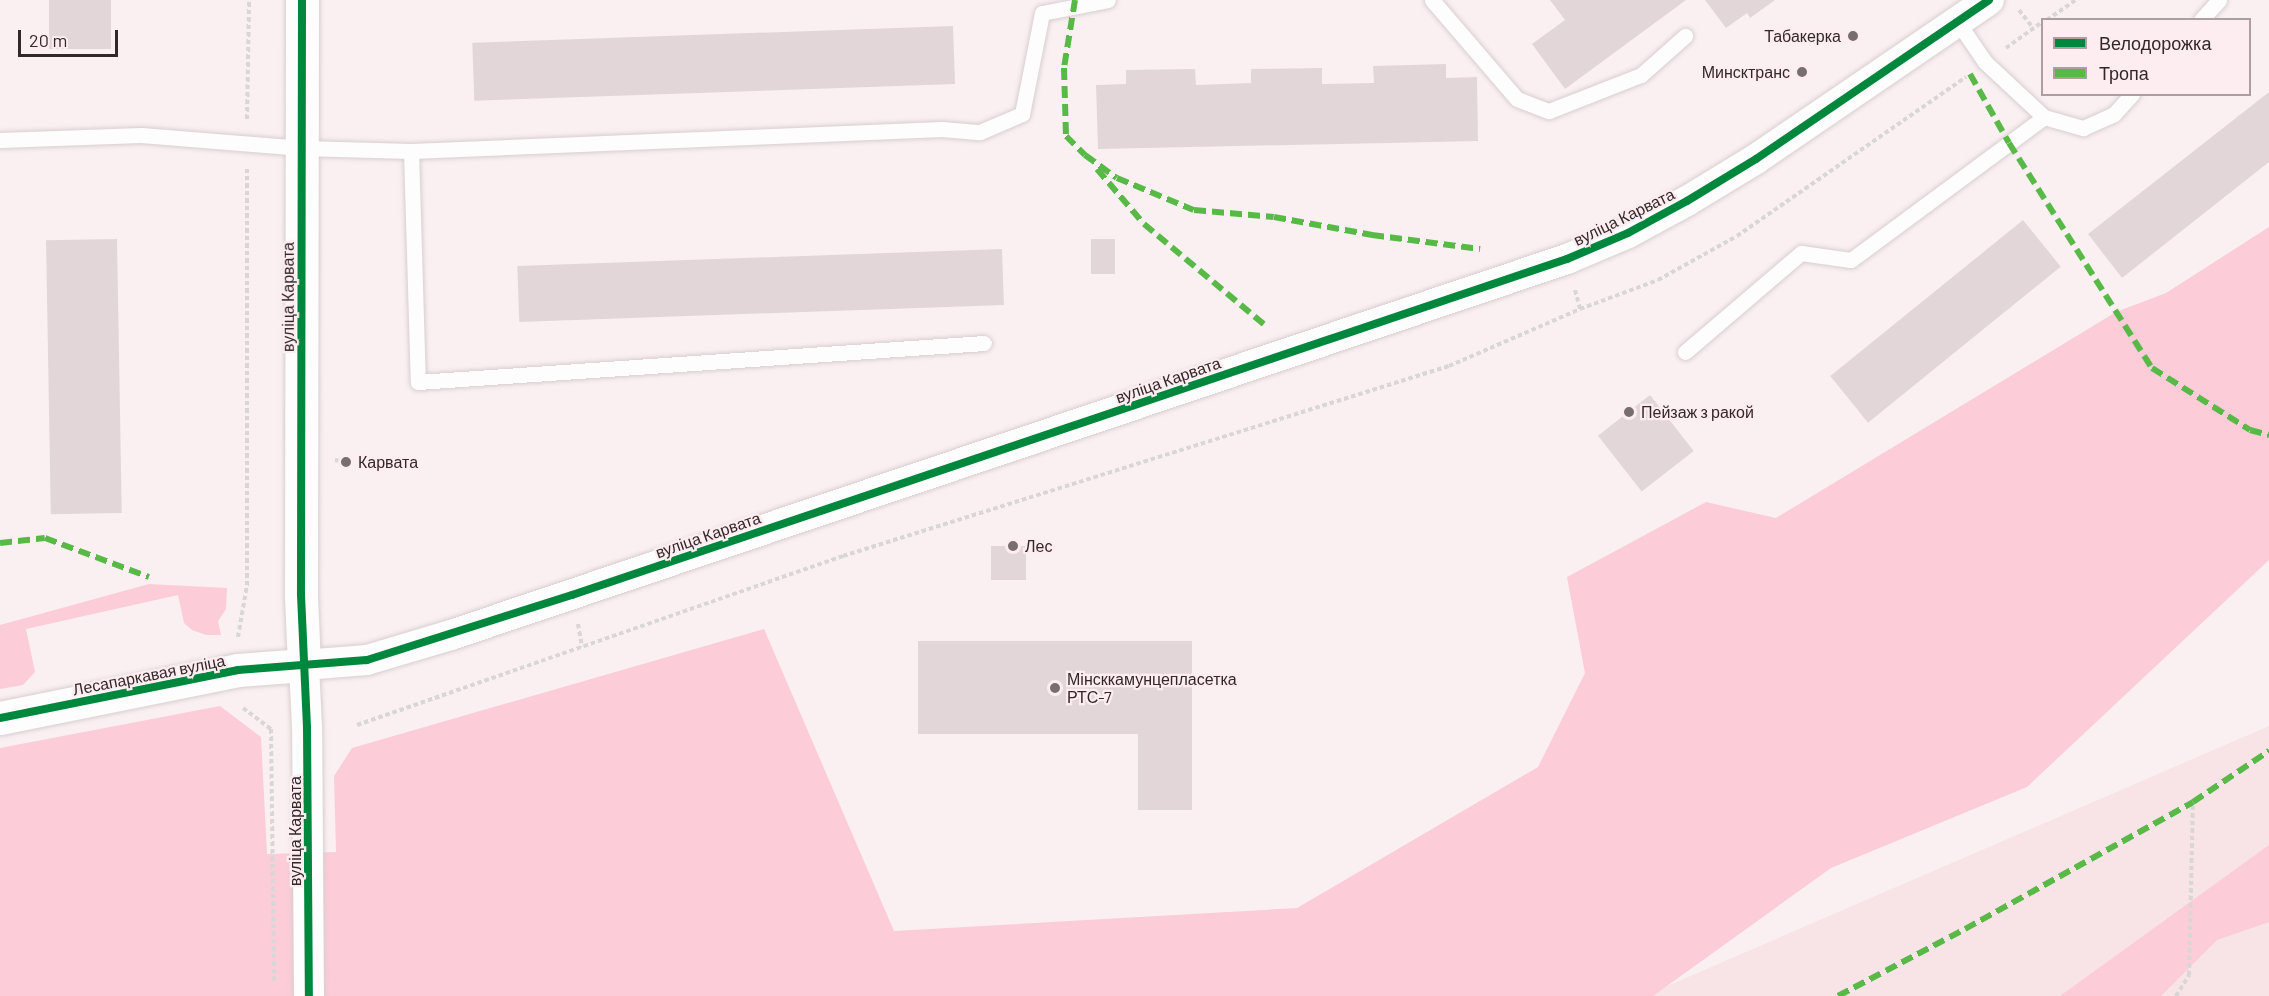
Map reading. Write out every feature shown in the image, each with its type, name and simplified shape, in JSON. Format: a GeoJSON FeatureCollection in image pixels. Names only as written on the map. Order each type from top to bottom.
{"type":"FeatureCollection","features":[{"type":"Feature","properties":{"kind":"street","name":"вуліца Карвата"},"geometry":{"type":"LineString","coordinates":[[302,0],[300,595],[308,727],[309,996]]}},
{"type":"Feature","properties":{"kind":"street","name":"вуліца Карвата"},"geometry":{"type":"LineString","coordinates":[[304,665],[367,660],[452,635],[1568,259],[1628,233],[1687,201],[1756,159],[1989,0]]}},
{"type":"Feature","properties":{"kind":"street","name":"Лесапаркавая вуліца"},"geometry":{"type":"LineString","coordinates":[[0,718],[238,670],[304,665]]}},
{"type":"Feature","properties":{"kind":"lane"},"geometry":{"type":"LineString","coordinates":[[0,140],[141,135],[302,148],[411,151],[942,129],[980,132],[1022,114],[1042,13],[1107,0]]}},
{"type":"Feature","properties":{"kind":"lane"},"geometry":{"type":"LineString","coordinates":[[1432,0],[1517,99],[1549,111],[1641,75],[1685,36]]}},
{"type":"Feature","properties":{"kind":"lane"},"geometry":{"type":"LineString","coordinates":[[2203,18],[2218,0]]}},
{"type":"Feature","properties":{"kind":"lane"},"geometry":{"type":"LineString","coordinates":[[1957,21],[1985,62],[2043,117],[2083,128],[2114,114],[2130,96]]}},
{"type":"Feature","properties":{"kind":"lane"},"geometry":{"type":"LineString","coordinates":[[1685,352],[1801,253],[1851,260],[2043,117]]}},
{"type":"Feature","properties":{"kind":"lane"},"geometry":{"type":"LineString","coordinates":[[411,151],[418,382],[984,343]]}},
{"type":"Feature","properties":{"kind":"path"},"geometry":{"type":"LineString","coordinates":[[236,649],[247,585],[249,0]]}},
{"type":"Feature","properties":{"kind":"path"},"geometry":{"type":"LineString","coordinates":[[2012,0],[2033,28]]}},
{"type":"Feature","properties":{"kind":"path"},"geometry":{"type":"LineString","coordinates":[[2049,18],[2076,0]]}},
{"type":"Feature","properties":{"kind":"path"},"geometry":{"type":"LineString","coordinates":[[357,725],[843,556],[1449,366],[1581,309],[1659,280],[1737,236],[2041,23]]}},
{"type":"Feature","properties":{"kind":"path"},"geometry":{"type":"LineString","coordinates":[[243,708],[271,729],[274,984]]}},
{"type":"Feature","properties":{"kind":"path"},"geometry":{"type":"LineString","coordinates":[[2176,996],[2188,975],[2193,802]]}},
{"type":"Feature","properties":{"kind":"shaded area"},"geometry":{"type":"Polygon","coordinates":[[[2269,227],[2269,560],[2027,787],[1831,868],[1653,996],[0,996],[0,748],[220,706],[261,737],[267,854],[336,852],[334,776],[352,748],[764,629],[894,931],[1297,908],[1538,767],[1585,673],[1567,577],[1706,502],[1776,518],[2116,312],[2166,293],[2269,227]]]}},
{"type":"Feature","properties":{"kind":"shaded area"},"geometry":{"type":"Polygon","coordinates":[[[149,584],[227,588],[226,609],[218,621],[221,635],[206,635],[192,630],[184,623],[178,595],[26,629],[35,672],[23,685],[0,689],[0,625],[149,584]]]}},
{"type":"Feature","properties":{"kind":"shaded area"},"geometry":{"type":"Polygon","coordinates":[[[2269,726],[2269,996],[1644,996],[2269,726]]]}},
{"type":"Feature","properties":{"kind":"shaded area"},"geometry":{"type":"Polygon","coordinates":[[[2269,845],[2269,922],[2217,940],[2161,996],[2060,996],[2269,845]]]}},
{"type":"Feature","properties":{"kind":"building"},"geometry":{"type":"Polygon","coordinates":[[[49,0],[111,0],[111,49],[49,49],[49,0]]]}},
{"type":"Feature","properties":{"kind":"building"},"geometry":{"type":"Polygon","coordinates":[[[1550,0],[1686,0],[1565,89],[1532,44],[1565,20],[1550,0]]]}},
{"type":"Feature","properties":{"kind":"building"},"geometry":{"type":"Polygon","coordinates":[[[1705,0],[1775,0],[1750,18],[1747,13],[1726,28],[1705,0]]]}},
{"type":"Feature","properties":{"kind":"building"},"geometry":{"type":"Polygon","coordinates":[[[953,26],[955,84],[474,101],[472,43],[953,26]]]}},
{"type":"Feature","properties":{"kind":"building"},"geometry":{"type":"Polygon","coordinates":[[[1446,64],[1446,78],[1477,77],[1478,141],[1098,149],[1096,85],[1126,84],[1126,70],[1195,69],[1196,85],[1251,83],[1251,69],[1322,68],[1322,84],[1374,83],[1373,66],[1446,64]]]}},
{"type":"Feature","properties":{"kind":"building"},"geometry":{"type":"Polygon","coordinates":[[[2269,92],[2269,162],[2122,278],[2088,234],[2269,92]]]}},
{"type":"Feature","properties":{"kind":"building"},"geometry":{"type":"Polygon","coordinates":[[[2023,220],[2061,267],[1868,423],[1830,376],[2023,220]]]}},
{"type":"Feature","properties":{"kind":"building"},"geometry":{"type":"Polygon","coordinates":[[[117,239],[122,513],[51,514],[46,240],[117,239]]]}},
{"type":"Feature","properties":{"kind":"building"},"geometry":{"type":"Polygon","coordinates":[[[1091,239],[1115,239],[1115,274],[1091,274],[1091,239]]]}},
{"type":"Feature","properties":{"kind":"building"},"geometry":{"type":"Polygon","coordinates":[[[1002,249],[1004,305],[519,322],[517,266],[1002,249]]]}},
{"type":"Feature","properties":{"kind":"building"},"geometry":{"type":"Polygon","coordinates":[[[1650,395],[1694,451],[1642,492],[1598,436],[1650,395]]]}},
{"type":"Feature","properties":{"kind":"building"},"geometry":{"type":"Polygon","coordinates":[[[991,546],[1026,546],[1026,580],[991,580],[991,546]]]}},
{"type":"Feature","properties":{"kind":"building","name":"Мінсккамунцепласетка РТС-7"},"geometry":{"type":"Polygon","coordinates":[[[918,641],[1192,641],[1192,810],[1138,810],[1138,734],[918,734],[918,641]]]}},
{"type":"Feature","properties":{"kind":"marked path"},"geometry":{"type":"LineString","coordinates":[[1075,0],[1064,68],[1066,136],[1085,155],[1117,178],[1194,210],[1274,217],[1372,235],[1480,249]]}},
{"type":"Feature","properties":{"kind":"marked path"},"geometry":{"type":"LineString","coordinates":[[1970,74],[2009,143],[2152,368],[2250,430],[2269,435]]}},
{"type":"Feature","properties":{"kind":"marked path"},"geometry":{"type":"LineString","coordinates":[[1097,169],[1144,224],[1265,325]]}},
{"type":"Feature","properties":{"kind":"marked path"},"geometry":{"type":"LineString","coordinates":[[0,543],[45,538],[149,577]]}},
{"type":"Feature","properties":{"kind":"marked path"},"geometry":{"type":"LineString","coordinates":[[1838,996],[1965,929],[2193,802],[2269,751]]}},
{"type":"Feature","properties":{"kind":"cycle path"},"geometry":{"type":"LineString","coordinates":[[302,0],[301,595],[307,727],[309,996]]}},
{"type":"Feature","properties":{"kind":"cycle path"},"geometry":{"type":"LineString","coordinates":[[0,718],[238,670],[367,660],[572,595],[1567,259],[1628,233],[1687,201],[1756,159],[1989,0]]}},
{"type":"Feature","properties":{"kind":"place","name":"Табакерка"},"geometry":{"type":"Point","coordinates":[1853,36]}},
{"type":"Feature","properties":{"kind":"place","name":"Минсктранс"},"geometry":{"type":"Point","coordinates":[1802,72]}},
{"type":"Feature","properties":{"kind":"place","name":"Пейзаж з ракой"},"geometry":{"type":"Point","coordinates":[1629,412]}},
{"type":"Feature","properties":{"kind":"place","name":"Карвата"},"geometry":{"type":"Point","coordinates":[346,462]}},
{"type":"Feature","properties":{"kind":"place","name":"Лес"},"geometry":{"type":"Point","coordinates":[1013,546]}},
{"type":"Feature","properties":{"kind":"place","name":"Мінсккамунцепласетка РТС-7"},"geometry":{"type":"Point","coordinates":[1055,688]}}]}
